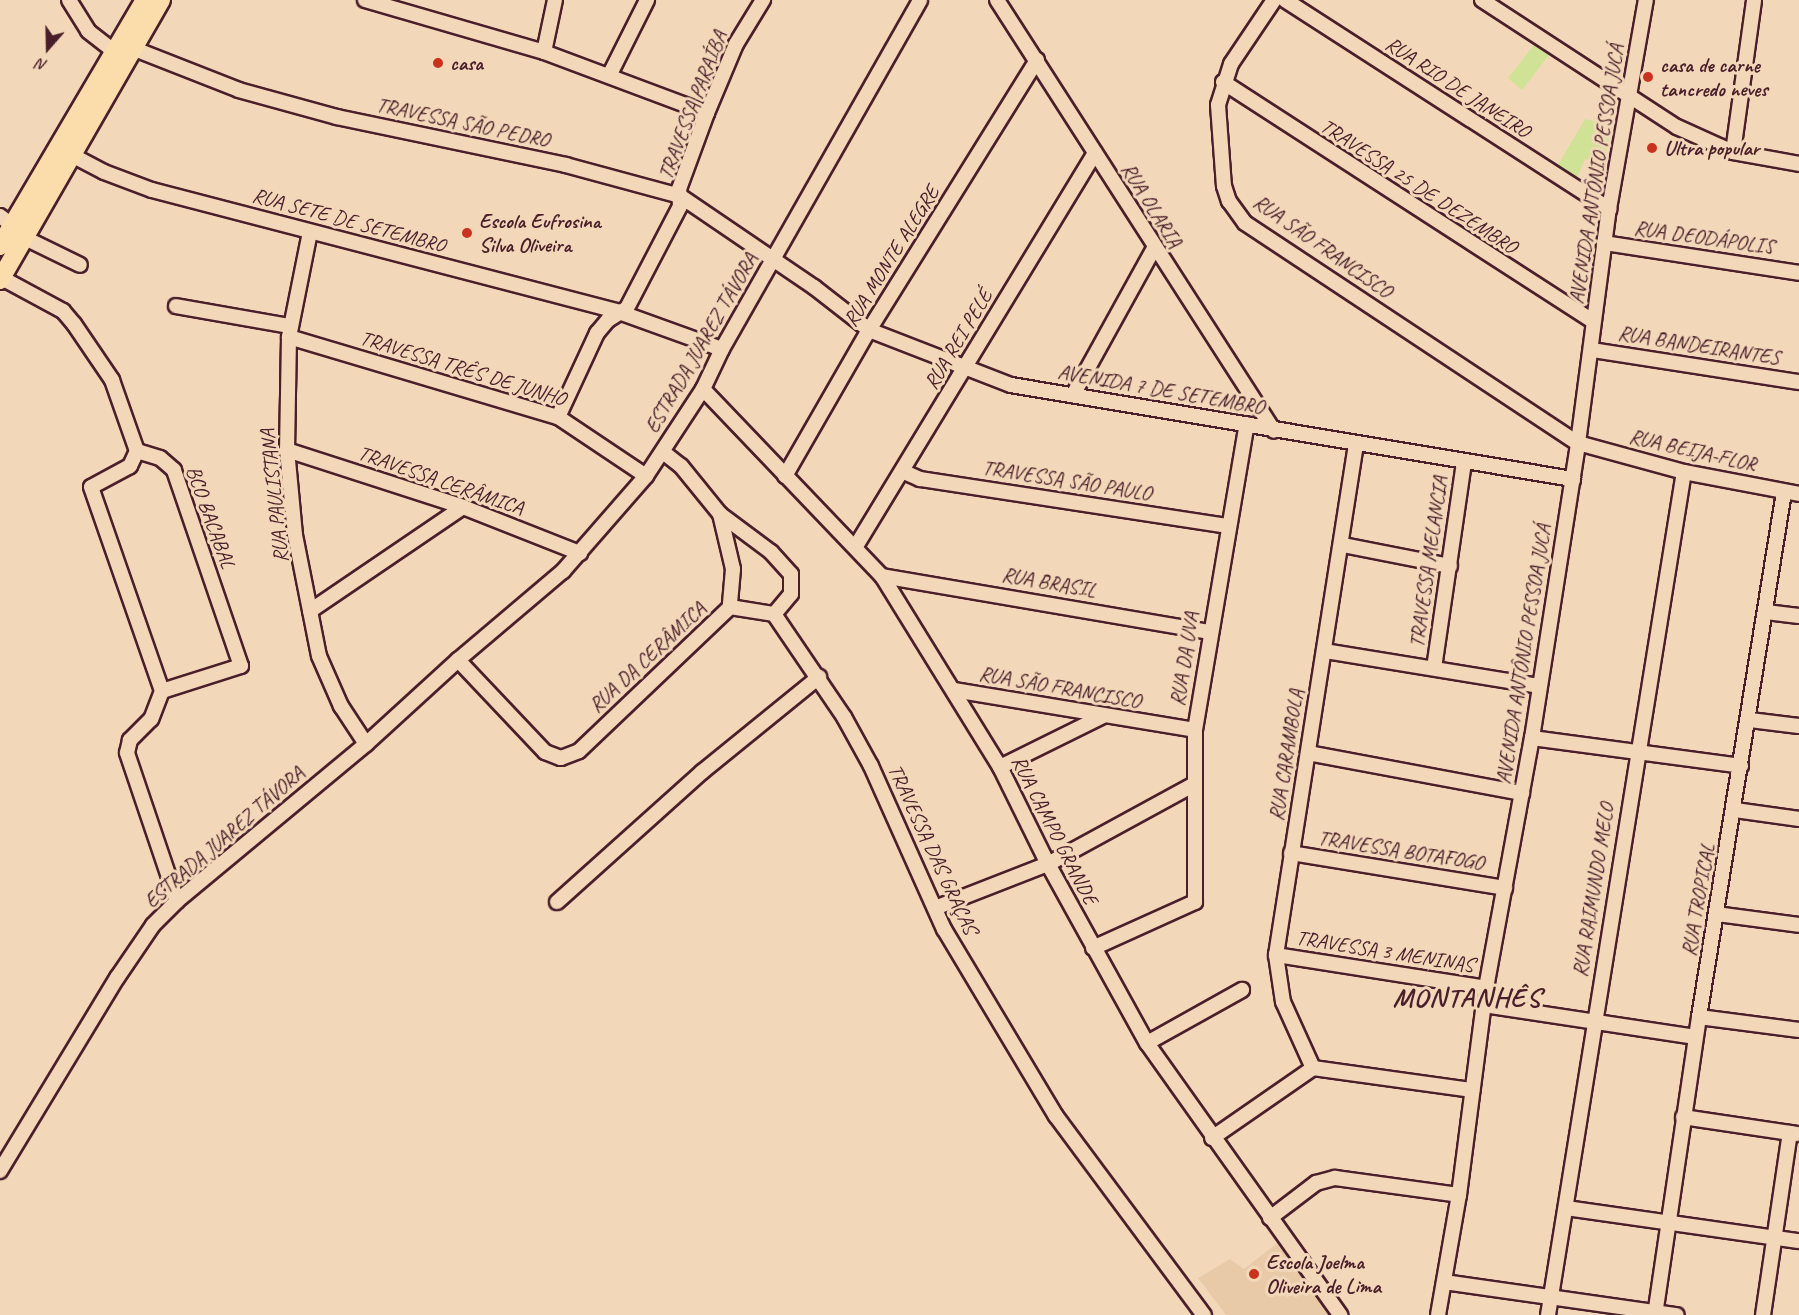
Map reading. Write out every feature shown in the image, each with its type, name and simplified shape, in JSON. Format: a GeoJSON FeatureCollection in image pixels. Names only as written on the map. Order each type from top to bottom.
{"type":"FeatureCollection","features":[{"type":"Feature","properties":{"kind":"main road"},"geometry":{"type":"LineString","coordinates":[[0,246],[65,152],[123,50],[145,0]]}},
{"type":"Feature","properties":{"kind":"main road"},"geometry":{"type":"LineString","coordinates":[[123,50],[161,0]]}},
{"type":"Feature","properties":{"kind":"main road"},"geometry":{"type":"LineString","coordinates":[[0,278],[12,226]]}},
{"type":"Feature","properties":{"kind":"street","name":"TRAVESSA SÃO PEDRO"},"geometry":{"type":"LineString","coordinates":[[69,0],[88,31],[123,50],[239,90],[337,117],[566,165],[680,196],[773,260]]}},
{"type":"Feature","properties":{"kind":"street"},"geometry":{"type":"LineString","coordinates":[[365,0],[544,52],[610,74],[707,113]]}},
{"type":"Feature","properties":{"kind":"street"},"geometry":{"type":"LineString","coordinates":[[544,52],[555,0]]}},
{"type":"Feature","properties":{"kind":"street"},"geometry":{"type":"LineString","coordinates":[[610,74],[646,0]]}},
{"type":"Feature","properties":{"kind":"street","name":"TRAVESSA PARAÍBA"},"geometry":{"type":"LineString","coordinates":[[558,417],[597,333],[630,303],[680,206],[679,189],[707,113],[736,44],[764,0]]}},
{"type":"Feature","properties":{"kind":"street","name":"ESTRADA JUAREZ TÁVORA"},"geometry":{"type":"LineString","coordinates":[[0,1171],[117,978],[153,925],[177,901],[366,744],[580,553],[646,476],[703,389],[722,349],[920,0]]}},
{"type":"Feature","properties":{"kind":"street","name":"RUA OLARIA"},"geometry":{"type":"LineString","coordinates":[[997,0],[1154,248],[1274,431]]}},
{"type":"Feature","properties":{"kind":"street","name":"RUA SÃO FRANCISCO"},"geometry":{"type":"LineString","coordinates":[[1274,0],[1223,82],[1218,105],[1221,173],[1229,201],[1245,223],[1578,442]]}},
{"type":"Feature","properties":{"kind":"street","name":"RUA RIO DE JANEIRO"},"geometry":{"type":"LineString","coordinates":[[1285,0],[1609,209]]}},
{"type":"Feature","properties":{"kind":"street"},"geometry":{"type":"LineString","coordinates":[[1482,0],[1629,99],[1733,152],[1799,164]]}},
{"type":"Feature","properties":{"kind":"street","name":"AVENIDA ANTÔNIO PESSOA JUCÁ"},"geometry":{"type":"LineString","coordinates":[[1438,1315],[1459,1195],[1486,988],[1532,738],[1578,442],[1609,209],[1646,0]]}},
{"type":"Feature","properties":{"kind":"street"},"geometry":{"type":"LineString","coordinates":[[1733,152],[1754,0]]}},
{"type":"Feature","properties":{"kind":"street","name":"RUA MONTE ALEGRE"},"geometry":{"type":"LineString","coordinates":[[785,476],[869,330],[1037,60]]}},
{"type":"Feature","properties":{"kind":"street","name":"TRAVESSA 25 DE DEZEMBRO"},"geometry":{"type":"LineString","coordinates":[[1223,82],[1593,321]]}},
{"type":"Feature","properties":{"kind":"street","name":"RUA SETE DE SETEMBRO"},"geometry":{"type":"LineString","coordinates":[[65,152],[152,189],[619,312],[722,349]]}},
{"type":"Feature","properties":{"kind":"street","name":"RUA REI PELÉ"},"geometry":{"type":"LineString","coordinates":[[856,546],[1095,153]]}},
{"type":"Feature","properties":{"kind":"street"},"geometry":{"type":"LineString","coordinates":[[12,226],[80,265]]}},
{"type":"Feature","properties":{"kind":"street","name":"RUA PAULISTANA"},"geometry":{"type":"LineString","coordinates":[[310,232],[290,332],[287,450],[295,535],[310,611],[328,680],[366,744]]}},
{"type":"Feature","properties":{"kind":"street","name":"RUA DEODÁPOLIS"},"geometry":{"type":"LineString","coordinates":[[1604,243],[1799,273]]}},
{"type":"Feature","properties":{"kind":"street"},"geometry":{"type":"LineString","coordinates":[[1073,395],[1154,248]]}},
{"type":"Feature","properties":{"kind":"street","name":"AVENIDA 7 DE SETEMBRO"},"geometry":{"type":"LineString","coordinates":[[773,260],[869,330],[1011,385],[1246,424],[1274,431],[1572,479]]}},
{"type":"Feature","properties":{"kind":"street"},"geometry":{"type":"LineString","coordinates":[[0,278],[63,311],[74,324],[112,380],[137,452],[130,466],[91,487],[162,690],[151,719],[133,736],[127,753],[177,901]]}},
{"type":"Feature","properties":{"kind":"street","name":"TRAVESSA TRÊS DE JUNHO"},"geometry":{"type":"LineString","coordinates":[[176,306],[290,332],[558,417],[646,476]]}},
{"type":"Feature","properties":{"kind":"street","name":"RUA BANDEIRANTES"},"geometry":{"type":"LineString","coordinates":[[1592,350],[1799,382]]}},
{"type":"Feature","properties":{"kind":"street","name":"RUA CAMPO GRANDE"},"geometry":{"type":"LineString","coordinates":[[703,389],[785,476],[856,546],[882,576],[1000,767],[1048,864],[1147,1043],[1212,1138],[1341,1315]]}},
{"type":"Feature","properties":{"kind":"street","name":"RUA DA UVA"},"geometry":{"type":"LineString","coordinates":[[1093,948],[1196,902],[1193,785],[1195,730],[1226,526],[1246,424]]}},
{"type":"Feature","properties":{"kind":"street","name":"RUA BEIJA-FLOR"},"geometry":{"type":"LineString","coordinates":[[1578,442],[1684,472],[1799,494]]}},
{"type":"Feature","properties":{"kind":"street","name":"RUA CARAMBOLA"},"geometry":{"type":"LineString","coordinates":[[1313,1068],[1283,1002],[1276,955],[1356,444]]}},
{"type":"Feature","properties":{"kind":"street","name":"TRAVESSA CERÂMICA"},"geometry":{"type":"LineString","coordinates":[[287,450],[464,507],[580,553]]}},
{"type":"Feature","properties":{"kind":"street","name":"BCO BACABAL"},"geometry":{"type":"LineString","coordinates":[[137,452],[160,458],[174,470],[241,666],[162,690]]}},
{"type":"Feature","properties":{"kind":"street"},"geometry":{"type":"LineString","coordinates":[[663,452],[688,473],[720,514],[771,552],[791,574],[791,594],[774,614]]}},
{"type":"Feature","properties":{"kind":"street","name":"TRAVESSA MELANCIA"},"geometry":{"type":"LineString","coordinates":[[1434,668],[1464,462]]}},
{"type":"Feature","properties":{"kind":"street","name":"TRAVESSA SÃO PAULO"},"geometry":{"type":"LineString","coordinates":[[902,471],[920,478],[1226,526]]}},
{"type":"Feature","properties":{"kind":"street","name":"RUA RAIMUNDO MELO"},"geometry":{"type":"LineString","coordinates":[[1548,1315],[1593,1022],[1684,472]]}},
{"type":"Feature","properties":{"kind":"street","name":"RUA TROPICAL"},"geometry":{"type":"LineString","coordinates":[[1656,1313],[1683,1117],[1750,720],[1784,492]]}},
{"type":"Feature","properties":{"kind":"street"},"geometry":{"type":"LineString","coordinates":[[310,611],[464,507]]}},
{"type":"Feature","properties":{"kind":"street"},"geometry":{"type":"LineString","coordinates":[[720,514],[733,569],[730,607]]}},
{"type":"Feature","properties":{"kind":"street"},"geometry":{"type":"LineString","coordinates":[[1342,545],[1450,566]]}},
{"type":"Feature","properties":{"kind":"street","name":"RUA BRASIL"},"geometry":{"type":"LineString","coordinates":[[882,576],[1209,632]]}},
{"type":"Feature","properties":{"kind":"street","name":"RUA DA CERÂMICA"},"geometry":{"type":"LineString","coordinates":[[458,660],[555,757],[579,751],[730,607],[774,614]]}},
{"type":"Feature","properties":{"kind":"street"},"geometry":{"type":"LineString","coordinates":[[1766,612],[1799,616]]}},
{"type":"Feature","properties":{"kind":"street","name":"TRAVESSA DAS GRAÇAS"},"geometry":{"type":"LineString","coordinates":[[774,614],[819,677],[871,766],[935,908],[1056,1116],[1204,1315]]}},
{"type":"Feature","properties":{"kind":"street"},"geometry":{"type":"LineString","coordinates":[[1325,651],[1539,686]]}},
{"type":"Feature","properties":{"kind":"street"},"geometry":{"type":"LineString","coordinates":[[557,902],[702,772],[819,677]]}},
{"type":"Feature","properties":{"kind":"street","name":"RUA SÃO FRANCISCO"},"geometry":{"type":"LineString","coordinates":[[954,690],[1195,730]]}},
{"type":"Feature","properties":{"kind":"street"},"geometry":{"type":"LineString","coordinates":[[1000,767],[1103,716]]}},
{"type":"Feature","properties":{"kind":"street"},"geometry":{"type":"LineString","coordinates":[[1750,720],[1799,726]]}},
{"type":"Feature","properties":{"kind":"street"},"geometry":{"type":"LineString","coordinates":[[1532,738],[1741,766]]}},
{"type":"Feature","properties":{"kind":"street"},"geometry":{"type":"LineString","coordinates":[[1308,753],[1522,793]]}},
{"type":"Feature","properties":{"kind":"street"},"geometry":{"type":"LineString","coordinates":[[935,908],[1048,864],[1193,785]]}},
{"type":"Feature","properties":{"kind":"street"},"geometry":{"type":"LineString","coordinates":[[1735,810],[1799,819]]}},
{"type":"Feature","properties":{"kind":"street","name":"TRAVESSA BOTAFOGO"},"geometry":{"type":"LineString","coordinates":[[1291,853],[1505,888]]}},
{"type":"Feature","properties":{"kind":"street"},"geometry":{"type":"LineString","coordinates":[[1717,914],[1799,925]]}},
{"type":"Feature","properties":{"kind":"street","name":"TRAVESSA 3 MENINAS"},"geometry":{"type":"LineString","coordinates":[[1276,955],[1486,988]]}},
{"type":"Feature","properties":{"kind":"street"},"geometry":{"type":"LineString","coordinates":[[1147,1043],[1242,990]]}},
{"type":"Feature","properties":{"kind":"street"},"geometry":{"type":"LineString","coordinates":[[1484,1005],[1696,1037]]}},
{"type":"Feature","properties":{"kind":"street"},"geometry":{"type":"LineString","coordinates":[[1699,1017],[1799,1030]]}},
{"type":"Feature","properties":{"kind":"street"},"geometry":{"type":"LineString","coordinates":[[1212,1138],[1313,1068],[1473,1089]]}},
{"type":"Feature","properties":{"kind":"street"},"geometry":{"type":"LineString","coordinates":[[1683,1117],[1795,1134],[1763,1315]]}},
{"type":"Feature","properties":{"kind":"street"},"geometry":{"type":"LineString","coordinates":[[1270,1218],[1316,1183],[1335,1178],[1459,1195]]}},
{"type":"Feature","properties":{"kind":"street"},"geometry":{"type":"LineString","coordinates":[[1566,1208],[1799,1241]]}},
{"type":"Feature","properties":{"kind":"street"},"geometry":{"type":"LineString","coordinates":[[1444,1281],[1677,1315]]}},
{"type":"Feature","properties":{"kind":"shaded area","name":"Escola Joelma Oliveira de Lima"},"geometry":{"type":"Polygon","coordinates":[[[1280,1241],[1334,1315],[1226,1315],[1198,1278],[1230,1259],[1244,1269],[1280,1241]]]}},
{"type":"Feature","properties":{"kind":"green space"},"geometry":{"type":"Polygon","coordinates":[[[1534,45],[1549,55],[1522,90],[1508,78],[1534,45]]]}},
{"type":"Feature","properties":{"kind":"green space"},"geometry":{"type":"Polygon","coordinates":[[[1585,119],[1613,126],[1602,166],[1585,159],[1577,178],[1558,165],[1585,119]]]}},
{"type":"Feature","properties":{"kind":"place","name":"casa"},"geometry":{"type":"Point","coordinates":[438,63]}},
{"type":"Feature","properties":{"kind":"place","name":"casa de carne tancredo neves"},"geometry":{"type":"Point","coordinates":[1648,77]}},
{"type":"Feature","properties":{"kind":"place","name":"Ultra popular"},"geometry":{"type":"Point","coordinates":[1652,148]}},
{"type":"Feature","properties":{"kind":"place","name":"Escola Eufrosina Silva Oliveira"},"geometry":{"type":"Point","coordinates":[467,233]}},
{"type":"Feature","properties":{"kind":"place","name":"Escola Joelma Oliveira de Lima"},"geometry":{"type":"Point","coordinates":[1254,1274]}},
{"type":"Feature","properties":{"kind":"district","name":"MONTANHÊS"},"geometry":{"type":"Point","coordinates":[1467,998]}}]}
